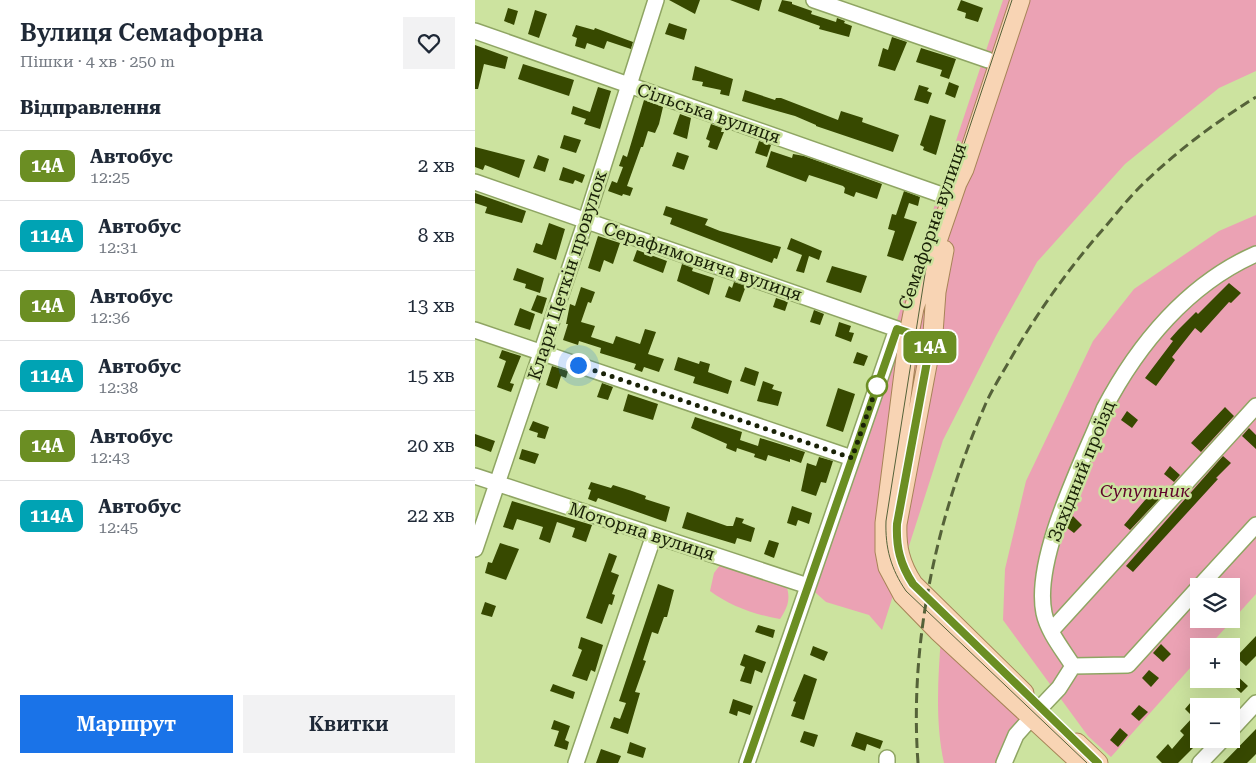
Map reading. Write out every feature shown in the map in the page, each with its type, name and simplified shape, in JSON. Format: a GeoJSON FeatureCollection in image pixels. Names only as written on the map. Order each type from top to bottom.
{"type":"FeatureCollection","features":[{"type":"Feature","properties":{"kind":"main road","name":"Семафорна вулиця"},"geometry":{"type":"LineString","coordinates":[[903,332],[942,195],[1008,0]]}},
{"type":"Feature","properties":{"kind":"main road","name":"Семафорна вулиця"},"geometry":{"type":"LineString","coordinates":[[903,332],[914,308],[964,169],[1021,0]]}},
{"type":"Feature","properties":{"kind":"main road","name":"Семафорна вулиця"},"geometry":{"type":"LineString","coordinates":[[964,169],[944,248],[931,340],[897,524],[899,556],[913,584],[1036,713]]}},
{"type":"Feature","properties":{"kind":"main road","name":"Серафимовича вулиця"},"geometry":{"type":"LineString","coordinates":[[903,332],[931,340]]}},
{"type":"Feature","properties":{"kind":"main road"},"geometry":{"type":"LineString","coordinates":[[903,332],[885,523],[885,551],[888,567],[903,595],[1036,713],[1098,763]]}},
{"type":"Feature","properties":{"kind":"main road"},"geometry":{"type":"LineString","coordinates":[[1036,713],[1081,763]]}},
{"type":"Feature","properties":{"kind":"street","name":"Клари Цеткін провулок"},"geometry":{"type":"LineString","coordinates":[[475,549],[586,220],[656,0]]}},
{"type":"Feature","properties":{"kind":"street"},"geometry":{"type":"LineString","coordinates":[[814,0],[988,60]]}},
{"type":"Feature","properties":{"kind":"street","name":"Сільська вулиця"},"geometry":{"type":"LineString","coordinates":[[475,31],[942,195]]}},
{"type":"Feature","properties":{"kind":"street","name":"Серафимовича вулиця"},"geometry":{"type":"LineString","coordinates":[[475,182],[903,332]]}},
{"type":"Feature","properties":{"kind":"street","name":"Західний проїзд"},"geometry":{"type":"LineString","coordinates":[[1073,666],[1051,631],[1044,613],[1042,595],[1048,554],[1060,517],[1113,393],[1159,326],[1183,301],[1210,279],[1256,254]]}},
{"type":"Feature","properties":{"kind":"street"},"geometry":{"type":"LineString","coordinates":[[475,330],[852,458]]}},
{"type":"Feature","properties":{"kind":"street","name":"Семафорна вулиця"},"geometry":{"type":"LineString","coordinates":[[747,763],[852,458],[903,332]]}},
{"type":"Feature","properties":{"kind":"street"},"geometry":{"type":"LineString","coordinates":[[1051,631],[1256,406]]}},
{"type":"Feature","properties":{"kind":"street","name":"Моторна вулиця"},"geometry":{"type":"LineString","coordinates":[[475,476],[808,586]]}},
{"type":"Feature","properties":{"kind":"street"},"geometry":{"type":"LineString","coordinates":[[1207,578],[1256,525]]}},
{"type":"Feature","properties":{"kind":"street"},"geometry":{"type":"LineString","coordinates":[[576,763],[654,535]]}},
{"type":"Feature","properties":{"kind":"street"},"geometry":{"type":"LineString","coordinates":[[1004,763],[1016,735],[1059,688],[1073,666],[1128,665],[1190,597]]}},
{"type":"Feature","properties":{"kind":"street"},"geometry":{"type":"LineString","coordinates":[[1240,720],[1256,703]]}},
{"type":"Feature","properties":{"kind":"street"},"geometry":{"type":"LineString","coordinates":[[1200,763],[1214,748]]}},
{"type":"Feature","properties":{"kind":"green space"},"geometry":{"type":"Polygon","coordinates":[[[1003,0],[1256,0],[1256,71],[1219,88],[1125,164],[1037,262],[996,336],[943,440],[882,630],[869,615],[826,602],[808,586],[1003,0]]]}},
{"type":"Feature","properties":{"kind":"green space","name":"Супутник"},"geometry":{"type":"Polygon","coordinates":[[[1256,215],[1256,594],[1240,612],[1240,578],[1190,578],[1190,628],[1225,628],[1216,638],[1190,638],[1190,668],[1111,757],[1088,736],[1003,620],[1005,569],[1026,481],[1093,341],[1134,289],[1219,231],[1256,215]]]}},
{"type":"Feature","properties":{"kind":"green space"},"geometry":{"type":"Polygon","coordinates":[[[720,565],[786,585],[788,602],[780,619],[743,609],[710,591],[714,573],[720,565]]]}},
{"type":"Feature","properties":{"kind":"green space"},"geometry":{"type":"Polygon","coordinates":[[[941,637],[1021,712],[1000,763],[944,763],[938,716],[941,637]]]}},
{"type":"Feature","properties":{"kind":"building"},"geometry":{"type":"Polygon","coordinates":[[[669,0],[700,0],[695,14],[669,0]]]}},
{"type":"Feature","properties":{"kind":"building"},"geometry":{"type":"Polygon","coordinates":[[[730,0],[762,0],[759,11],[730,0]]]}},
{"type":"Feature","properties":{"kind":"building"},"geometry":{"type":"Polygon","coordinates":[[[782,0],[792,2],[792,4],[812,11],[811,14],[836,22],[837,18],[845,21],[844,23],[852,26],[849,37],[819,29],[820,26],[778,11],[782,0]]]}},
{"type":"Feature","properties":{"kind":"building"},"geometry":{"type":"Polygon","coordinates":[[[961,0],[983,8],[978,22],[965,18],[966,13],[957,10],[961,0]]]}},
{"type":"Feature","properties":{"kind":"building"},"geometry":{"type":"Polygon","coordinates":[[[508,8],[518,11],[514,25],[504,21],[508,8]]]}},
{"type":"Feature","properties":{"kind":"building"},"geometry":{"type":"Polygon","coordinates":[[[535,10],[547,14],[539,38],[528,34],[535,10]]]}},
{"type":"Feature","properties":{"kind":"building"},"geometry":{"type":"Polygon","coordinates":[[[669,23],[687,29],[684,40],[665,34],[669,23]]]}},
{"type":"Feature","properties":{"kind":"building"},"geometry":{"type":"Polygon","coordinates":[[[576,25],[594,30],[595,28],[633,42],[631,49],[607,41],[604,49],[587,43],[585,49],[575,46],[577,38],[572,36],[576,25]]]}},
{"type":"Feature","properties":{"kind":"building"},"geometry":{"type":"Polygon","coordinates":[[[892,37],[907,42],[895,71],[878,66],[883,48],[888,50],[892,37]]]}},
{"type":"Feature","properties":{"kind":"building"},"geometry":{"type":"Polygon","coordinates":[[[475,45],[508,57],[505,69],[484,64],[478,89],[475,89],[475,45]]]}},
{"type":"Feature","properties":{"kind":"building"},"geometry":{"type":"Polygon","coordinates":[[[921,48],[956,59],[949,79],[940,76],[942,70],[916,62],[921,48]]]}},
{"type":"Feature","properties":{"kind":"building"},"geometry":{"type":"Polygon","coordinates":[[[523,64],[574,80],[569,96],[518,79],[523,64]]]}},
{"type":"Feature","properties":{"kind":"building"},"geometry":{"type":"Polygon","coordinates":[[[695,66],[733,79],[729,96],[720,94],[721,90],[702,86],[703,82],[692,80],[695,66]]]}},
{"type":"Feature","properties":{"kind":"building"},"geometry":{"type":"Polygon","coordinates":[[[949,82],[959,86],[955,98],[945,94],[949,82]]]}},
{"type":"Feature","properties":{"kind":"building"},"geometry":{"type":"Polygon","coordinates":[[[919,85],[929,88],[927,91],[932,93],[928,104],[914,100],[919,85]]]}},
{"type":"Feature","properties":{"kind":"building"},"geometry":{"type":"Polygon","coordinates":[[[598,87],[611,91],[600,129],[584,124],[586,119],[571,114],[573,106],[590,112],[598,87]]]}},
{"type":"Feature","properties":{"kind":"building"},"geometry":{"type":"Polygon","coordinates":[[[745,90],[775,100],[776,98],[781,98],[838,120],[841,111],[863,118],[862,122],[899,135],[893,152],[816,126],[795,116],[742,101],[745,90]]]}},
{"type":"Feature","properties":{"kind":"building"},"geometry":{"type":"Polygon","coordinates":[[[644,100],[663,107],[655,133],[648,131],[643,147],[641,147],[627,186],[633,188],[630,196],[623,194],[622,196],[608,191],[612,181],[617,183],[623,167],[619,166],[623,155],[627,157],[644,100]]]}},
{"type":"Feature","properties":{"kind":"building"},"geometry":{"type":"Polygon","coordinates":[[[680,114],[691,118],[687,139],[673,134],[680,114]]]}},
{"type":"Feature","properties":{"kind":"building"},"geometry":{"type":"Polygon","coordinates":[[[930,115],[946,120],[936,155],[923,150],[924,147],[920,145],[930,115]]]}},
{"type":"Feature","properties":{"kind":"building"},"geometry":{"type":"Polygon","coordinates":[[[711,124],[722,128],[721,132],[724,132],[717,150],[708,147],[710,141],[706,139],[711,124]]]}},
{"type":"Feature","properties":{"kind":"building"},"geometry":{"type":"Polygon","coordinates":[[[564,135],[581,140],[576,153],[560,148],[564,135]]]}},
{"type":"Feature","properties":{"kind":"building"},"geometry":{"type":"Polygon","coordinates":[[[759,141],[771,145],[767,157],[755,153],[759,141]]]}},
{"type":"Feature","properties":{"kind":"building"},"geometry":{"type":"Polygon","coordinates":[[[475,147],[525,160],[519,178],[485,165],[483,170],[475,167],[475,147]]]}},
{"type":"Feature","properties":{"kind":"building"},"geometry":{"type":"Polygon","coordinates":[[[771,151],[792,158],[793,154],[804,156],[882,184],[877,199],[856,192],[854,197],[844,193],[845,188],[843,186],[809,175],[806,182],[766,167],[771,151]]]}},
{"type":"Feature","properties":{"kind":"building"},"geometry":{"type":"Polygon","coordinates":[[[677,152],[689,156],[684,170],[672,166],[677,152]]]}},
{"type":"Feature","properties":{"kind":"building"},"geometry":{"type":"Polygon","coordinates":[[[538,155],[549,159],[545,172],[533,168],[538,155]]]}},
{"type":"Feature","properties":{"kind":"building"},"geometry":{"type":"Polygon","coordinates":[[[563,167],[585,175],[582,183],[575,180],[573,184],[559,180],[563,167]]]}},
{"type":"Feature","properties":{"kind":"building"},"geometry":{"type":"Polygon","coordinates":[[[904,191],[920,197],[918,206],[909,203],[904,218],[917,222],[903,261],[887,256],[895,231],[888,229],[892,214],[896,215],[904,191]]]}},
{"type":"Feature","properties":{"kind":"building"},"geometry":{"type":"Polygon","coordinates":[[[475,193],[526,211],[522,223],[485,213],[487,207],[475,203],[475,193]]]}},
{"type":"Feature","properties":{"kind":"building"},"geometry":{"type":"Polygon","coordinates":[[[666,206],[708,219],[705,225],[720,231],[781,247],[777,259],[774,258],[772,263],[670,224],[672,218],[663,215],[666,206]]]}},
{"type":"Feature","properties":{"kind":"building"},"geometry":{"type":"Polygon","coordinates":[[[549,223],[565,229],[556,260],[533,252],[536,243],[542,245],[549,223]]]}},
{"type":"Feature","properties":{"kind":"building"},"geometry":{"type":"Polygon","coordinates":[[[598,236],[620,243],[613,264],[604,260],[600,272],[588,268],[598,236]]]}},
{"type":"Feature","properties":{"kind":"building"},"geometry":{"type":"Polygon","coordinates":[[[791,238],[822,251],[819,260],[809,256],[804,273],[796,271],[802,255],[787,249],[791,238]]]}},
{"type":"Feature","properties":{"kind":"building"},"geometry":{"type":"Polygon","coordinates":[[[637,250],[667,261],[663,273],[633,261],[637,250]]]}},
{"type":"Feature","properties":{"kind":"building"},"geometry":{"type":"Polygon","coordinates":[[[682,264],[693,268],[692,271],[714,278],[709,295],[677,281],[682,264]]]}},
{"type":"Feature","properties":{"kind":"building"},"geometry":{"type":"Polygon","coordinates":[[[832,266],[867,276],[861,293],[826,282],[832,266]]]}},
{"type":"Feature","properties":{"kind":"building"},"geometry":{"type":"Polygon","coordinates":[[[517,268],[544,278],[540,293],[525,288],[526,284],[513,280],[517,268]]]}},
{"type":"Feature","properties":{"kind":"building"},"geometry":{"type":"Polygon","coordinates":[[[734,282],[746,286],[740,302],[725,297],[729,286],[732,288],[734,282]]]}},
{"type":"Feature","properties":{"kind":"building"},"geometry":{"type":"Polygon","coordinates":[[[1229,283],[1241,293],[1231,303],[1229,302],[1201,333],[1195,328],[1172,357],[1175,360],[1156,386],[1145,378],[1173,341],[1170,339],[1196,312],[1198,314],[1229,283]]]}},
{"type":"Feature","properties":{"kind":"building"},"geometry":{"type":"Polygon","coordinates":[[[581,287],[595,292],[591,303],[588,302],[581,322],[595,326],[591,337],[613,344],[616,336],[640,344],[645,329],[656,332],[648,354],[664,359],[659,372],[644,367],[642,372],[634,369],[636,364],[600,353],[601,348],[579,341],[578,345],[563,340],[568,324],[566,324],[570,304],[575,306],[581,287]]]}},
{"type":"Feature","properties":{"kind":"building"},"geometry":{"type":"Polygon","coordinates":[[[537,295],[547,298],[542,314],[531,310],[537,295]]]}},
{"type":"Feature","properties":{"kind":"building"},"geometry":{"type":"Polygon","coordinates":[[[776,298],[788,302],[785,311],[773,307],[776,298]]]}},
{"type":"Feature","properties":{"kind":"building"},"geometry":{"type":"Polygon","coordinates":[[[520,308],[535,314],[530,330],[514,325],[520,308]]]}},
{"type":"Feature","properties":{"kind":"building"},"geometry":{"type":"Polygon","coordinates":[[[814,310],[824,314],[820,325],[810,322],[814,310]]]}},
{"type":"Feature","properties":{"kind":"building"},"geometry":{"type":"Polygon","coordinates":[[[839,322],[851,326],[849,332],[854,333],[851,342],[835,336],[839,322]]]}},
{"type":"Feature","properties":{"kind":"building"},"geometry":{"type":"Polygon","coordinates":[[[502,350],[521,356],[510,383],[514,384],[511,392],[497,387],[506,361],[499,358],[502,350]]]}},
{"type":"Feature","properties":{"kind":"building"},"geometry":{"type":"Polygon","coordinates":[[[857,352],[868,356],[864,366],[853,363],[857,352]]]}},
{"type":"Feature","properties":{"kind":"building"},"geometry":{"type":"Polygon","coordinates":[[[678,357],[699,364],[700,361],[710,364],[708,372],[732,381],[728,394],[693,383],[695,377],[674,370],[678,357]]]}},
{"type":"Feature","properties":{"kind":"building"},"geometry":{"type":"Polygon","coordinates":[[[552,366],[568,371],[566,378],[561,376],[557,389],[546,385],[552,366]]]}},
{"type":"Feature","properties":{"kind":"building"},"geometry":{"type":"Polygon","coordinates":[[[745,367],[759,372],[755,386],[740,381],[745,367]]]}},
{"type":"Feature","properties":{"kind":"building"},"geometry":{"type":"Polygon","coordinates":[[[763,381],[774,385],[772,389],[782,392],[778,406],[757,401],[763,381]]]}},
{"type":"Feature","properties":{"kind":"building"},"geometry":{"type":"Polygon","coordinates":[[[602,383],[613,387],[608,400],[597,397],[602,383]]]}},
{"type":"Feature","properties":{"kind":"building"},"geometry":{"type":"Polygon","coordinates":[[[838,388],[855,394],[843,432],[826,426],[838,388]]]}},
{"type":"Feature","properties":{"kind":"building"},"geometry":{"type":"Polygon","coordinates":[[[628,394],[658,404],[653,420],[623,411],[628,394]]]}},
{"type":"Feature","properties":{"kind":"building"},"geometry":{"type":"Polygon","coordinates":[[[1225,407],[1234,416],[1201,452],[1191,443],[1225,407]]]}},
{"type":"Feature","properties":{"kind":"building"},"geometry":{"type":"Polygon","coordinates":[[[1127,411],[1138,420],[1132,428],[1121,420],[1127,411]]]}},
{"type":"Feature","properties":{"kind":"building"},"geometry":{"type":"Polygon","coordinates":[[[695,417],[742,432],[740,440],[758,446],[760,438],[805,452],[801,463],[790,459],[790,462],[768,455],[766,461],[754,457],[755,454],[737,448],[736,452],[726,448],[727,444],[691,428],[695,417]]]}},
{"type":"Feature","properties":{"kind":"building"},"geometry":{"type":"Polygon","coordinates":[[[533,421],[549,427],[545,439],[537,437],[538,433],[529,430],[533,421]]]}},
{"type":"Feature","properties":{"kind":"building"},"geometry":{"type":"Polygon","coordinates":[[[1249,428],[1256,435],[1256,449],[1242,436],[1249,428]]]}},
{"type":"Feature","properties":{"kind":"building"},"geometry":{"type":"Polygon","coordinates":[[[475,434],[495,441],[491,452],[475,446],[475,434]]]}},
{"type":"Feature","properties":{"kind":"building"},"geometry":{"type":"Polygon","coordinates":[[[522,449],[539,454],[535,464],[519,459],[522,449]]]}},
{"type":"Feature","properties":{"kind":"building"},"geometry":{"type":"Polygon","coordinates":[[[1223,456],[1231,463],[1133,572],[1126,566],[1223,456]]]}},
{"type":"Feature","properties":{"kind":"building"},"geometry":{"type":"Polygon","coordinates":[[[819,457],[833,461],[826,483],[821,482],[816,496],[801,491],[807,463],[816,466],[819,457]]]}},
{"type":"Feature","properties":{"kind":"building"},"geometry":{"type":"Polygon","coordinates":[[[1170,466],[1180,475],[1174,482],[1164,474],[1170,466]]]}},
{"type":"Feature","properties":{"kind":"building"},"geometry":{"type":"Polygon","coordinates":[[[591,482],[611,488],[613,485],[632,491],[646,496],[645,499],[670,507],[666,522],[598,498],[596,502],[588,499],[591,490],[588,489],[591,482]]]}},
{"type":"Feature","properties":{"kind":"building"},"geometry":{"type":"Polygon","coordinates":[[[1156,487],[1164,494],[1130,530],[1124,525],[1156,487]]]}},
{"type":"Feature","properties":{"kind":"building"},"geometry":{"type":"Polygon","coordinates":[[[512,501],[592,525],[586,542],[572,537],[575,528],[557,522],[550,543],[539,539],[543,527],[517,519],[513,530],[503,527],[512,501]]]}},
{"type":"Feature","properties":{"kind":"building"},"geometry":{"type":"Polygon","coordinates":[[[792,506],[812,513],[809,524],[798,520],[796,526],[787,523],[792,506]]]}},
{"type":"Feature","properties":{"kind":"building"},"geometry":{"type":"Polygon","coordinates":[[[687,512],[727,526],[733,526],[736,517],[744,519],[742,523],[755,528],[751,542],[737,538],[735,544],[682,528],[687,512]]]}},
{"type":"Feature","properties":{"kind":"building"},"geometry":{"type":"Polygon","coordinates":[[[1073,516],[1082,525],[1074,533],[1066,527],[1073,516]]]}},
{"type":"Feature","properties":{"kind":"building"},"geometry":{"type":"Polygon","coordinates":[[[769,540],[779,543],[774,558],[764,554],[769,540]]]}},
{"type":"Feature","properties":{"kind":"building"},"geometry":{"type":"Polygon","coordinates":[[[500,543],[519,549],[506,580],[485,573],[488,562],[492,563],[500,543]]]}},
{"type":"Feature","properties":{"kind":"building"},"geometry":{"type":"Polygon","coordinates":[[[609,553],[617,556],[611,572],[619,575],[612,594],[615,595],[612,605],[609,604],[602,624],[586,618],[609,553]]]}},
{"type":"Feature","properties":{"kind":"building"},"geometry":{"type":"Polygon","coordinates":[[[658,584],[674,590],[667,617],[664,617],[658,634],[652,632],[643,660],[646,661],[635,692],[640,693],[628,734],[610,728],[614,717],[620,719],[626,703],[619,701],[658,584]]]}},
{"type":"Feature","properties":{"kind":"building"},"geometry":{"type":"Polygon","coordinates":[[[485,602],[496,606],[492,617],[481,614],[485,602]]]}},
{"type":"Feature","properties":{"kind":"building"},"geometry":{"type":"Polygon","coordinates":[[[758,625],[775,630],[773,638],[755,632],[758,625]]]}},
{"type":"Feature","properties":{"kind":"building"},"geometry":{"type":"Polygon","coordinates":[[[1256,636],[1256,656],[1246,666],[1240,661],[1240,653],[1256,636]]]}},
{"type":"Feature","properties":{"kind":"building"},"geometry":{"type":"Polygon","coordinates":[[[581,637],[603,645],[595,672],[591,670],[587,681],[572,676],[582,650],[578,648],[581,637]]]}},
{"type":"Feature","properties":{"kind":"building"},"geometry":{"type":"Polygon","coordinates":[[[1161,644],[1171,654],[1163,662],[1153,653],[1161,644]]]}},
{"type":"Feature","properties":{"kind":"building"},"geometry":{"type":"Polygon","coordinates":[[[813,646],[828,652],[824,661],[810,655],[813,646]]]}},
{"type":"Feature","properties":{"kind":"building"},"geometry":{"type":"Polygon","coordinates":[[[744,654],[766,662],[762,673],[755,670],[751,684],[740,681],[745,667],[740,665],[744,654]]]}},
{"type":"Feature","properties":{"kind":"building"},"geometry":{"type":"Polygon","coordinates":[[[1149,670],[1159,678],[1151,687],[1142,678],[1149,670]]]}},
{"type":"Feature","properties":{"kind":"building"},"geometry":{"type":"Polygon","coordinates":[[[804,674],[817,679],[804,720],[791,716],[796,702],[793,701],[804,674]]]}},
{"type":"Feature","properties":{"kind":"building"},"geometry":{"type":"Polygon","coordinates":[[[1240,679],[1248,686],[1241,693],[1236,688],[1240,688],[1240,679]]]}},
{"type":"Feature","properties":{"kind":"building"},"geometry":{"type":"Polygon","coordinates":[[[553,684],[575,692],[573,699],[550,691],[553,684]]]}},
{"type":"Feature","properties":{"kind":"building"},"geometry":{"type":"Polygon","coordinates":[[[733,699],[753,706],[750,715],[738,711],[737,716],[729,713],[733,699]]]}},
{"type":"Feature","properties":{"kind":"building"},"geometry":{"type":"Polygon","coordinates":[[[1190,703],[1190,714],[1185,709],[1190,703]]]}},
{"type":"Feature","properties":{"kind":"building"},"geometry":{"type":"Polygon","coordinates":[[[1139,705],[1148,712],[1139,721],[1131,714],[1139,705]]]}},
{"type":"Feature","properties":{"kind":"building"},"geometry":{"type":"Polygon","coordinates":[[[554,720],[570,726],[565,740],[569,742],[567,750],[554,746],[559,731],[551,729],[554,720]]]}},
{"type":"Feature","properties":{"kind":"building"},"geometry":{"type":"Polygon","coordinates":[[[1190,720],[1190,748],[1193,748],[1178,763],[1162,763],[1156,757],[1168,744],[1172,749],[1184,735],[1180,731],[1190,720]]]}},
{"type":"Feature","properties":{"kind":"building"},"geometry":{"type":"Polygon","coordinates":[[[1120,728],[1128,735],[1118,747],[1110,740],[1120,728]]]}},
{"type":"Feature","properties":{"kind":"building"},"geometry":{"type":"Polygon","coordinates":[[[1256,729],[1256,754],[1247,763],[1223,763],[1238,748],[1240,748],[1240,745],[1256,729]]]}},
{"type":"Feature","properties":{"kind":"building"},"geometry":{"type":"Polygon","coordinates":[[[804,731],[818,735],[814,747],[800,742],[804,731]]]}},
{"type":"Feature","properties":{"kind":"building"},"geometry":{"type":"Polygon","coordinates":[[[856,732],[883,741],[880,749],[867,744],[865,751],[851,746],[856,732]]]}},
{"type":"Feature","properties":{"kind":"building"},"geometry":{"type":"Polygon","coordinates":[[[630,742],[646,748],[643,758],[627,753],[630,742]]]}},
{"type":"Feature","properties":{"kind":"building"},"geometry":{"type":"Polygon","coordinates":[[[601,749],[621,756],[618,763],[596,763],[601,749]]]}},
{"type":"Feature","properties":{"kind":"tram line"},"geometry":{"type":"LineString","coordinates":[[1012,0],[929,249],[886,521],[887,540],[890,558],[896,575],[906,591],[1087,763]]}},
{"type":"Feature","properties":{"kind":"railway"},"geometry":{"type":"LineString","coordinates":[[918,763],[916,717],[918,671],[930,579],[953,489],[988,398],[1052,294],[1129,199],[1184,148],[1226,116],[1256,97]]}},
{"type":"Feature","properties":{"kind":"bus line","name":"14А"},"geometry":{"type":"LineString","coordinates":[[747,763],[897,329],[931,340],[897,524],[897,549],[901,562],[913,584],[1098,763]]}},
{"type":"Feature","properties":{"kind":"route"},"geometry":{"type":"LineString","coordinates":[[578,365],[852,458],[877,386]]}}]}
